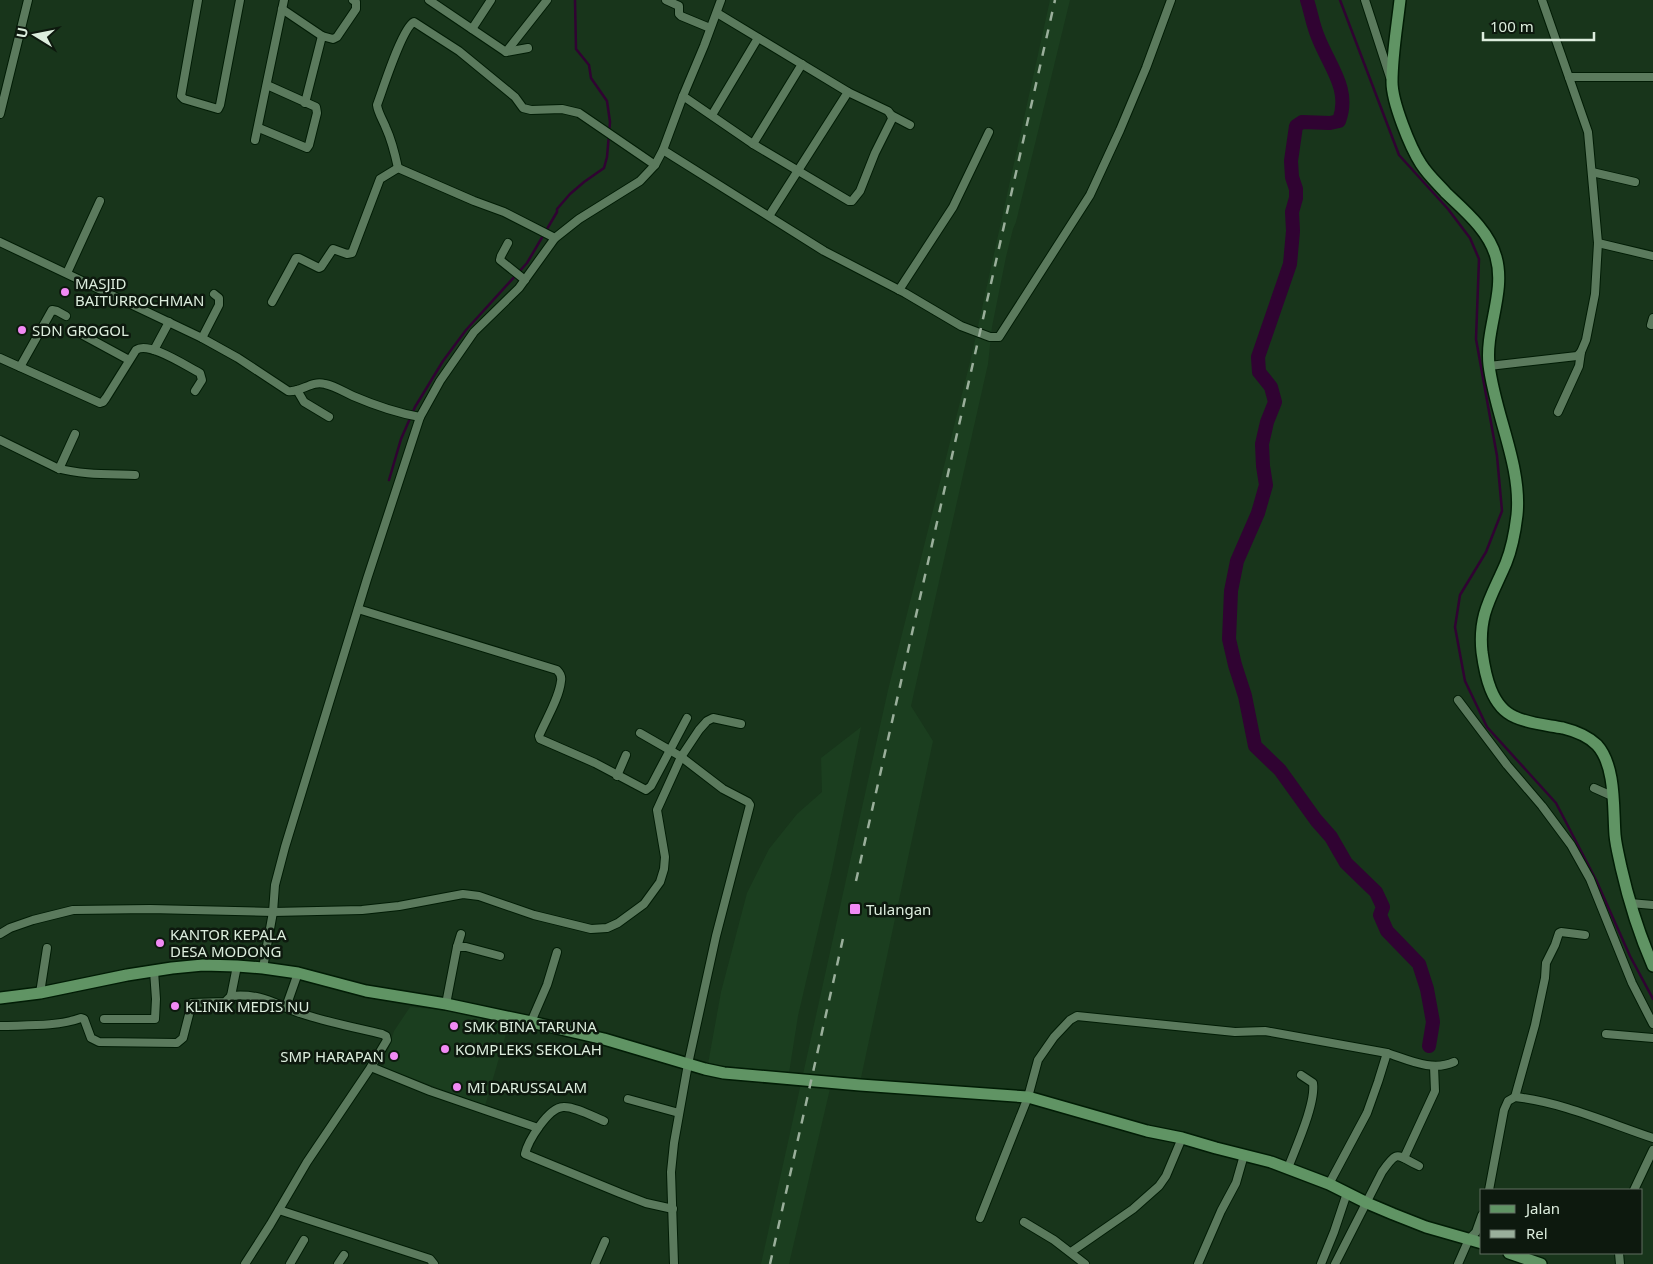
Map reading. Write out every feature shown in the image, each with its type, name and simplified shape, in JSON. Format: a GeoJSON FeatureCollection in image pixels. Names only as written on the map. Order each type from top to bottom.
{"type":"FeatureCollection","features":[{"type":"Feature","properties":{"kind":"street"},"geometry":{"type":"LineString","coordinates":[[1,109],[28,0]]}},
{"type":"Feature","properties":{"kind":"street"},"geometry":{"type":"LineString","coordinates":[[198,0],[181,96],[218,109],[240,0]]}},
{"type":"Feature","properties":{"kind":"street"},"geometry":{"type":"LineString","coordinates":[[255,140],[284,0]]}},
{"type":"Feature","properties":{"kind":"street"},"geometry":{"type":"LineString","coordinates":[[282,9],[322,36],[332,39],[337,37],[356,9],[356,4],[353,0]]}},
{"type":"Feature","properties":{"kind":"street"},"geometry":{"type":"LineString","coordinates":[[430,0],[439,3],[472,29],[506,52],[528,48]]}},
{"type":"Feature","properties":{"kind":"street"},"geometry":{"type":"LineString","coordinates":[[472,29],[491,0]]}},
{"type":"Feature","properties":{"kind":"street"},"geometry":{"type":"LineString","coordinates":[[506,52],[546,0]]}},
{"type":"Feature","properties":{"kind":"street"},"geometry":{"type":"LineString","coordinates":[[666,0],[679,6],[679,14],[681,16],[710,28]]}},
{"type":"Feature","properties":{"kind":"street"},"geometry":{"type":"LineString","coordinates":[[263,968],[275,885],[285,847],[358,609],[414,416],[474,332],[519,288],[520,276],[555,238],[579,219],[640,181],[655,165],[663,150],[721,0]]}},
{"type":"Feature","properties":{"kind":"street"},"geometry":{"type":"LineString","coordinates":[[663,150],[824,251],[899,290],[961,326],[994,338],[999,337],[1090,194],[1124,121],[1171,0]]}},
{"type":"Feature","properties":{"kind":"street"},"geometry":{"type":"LineString","coordinates":[[1365,0],[1392,83],[1398,110],[1420,163],[1490,240],[1499,270],[1488,348],[1489,366],[1515,474],[1518,496],[1514,539],[1507,562],[1482,620],[1482,652],[1486,674],[1494,696],[1501,708],[1509,714],[1526,721],[1572,730],[1596,744],[1604,754],[1608,765],[1616,838],[1630,903],[1648,941],[1653,966]]}},
{"type":"Feature","properties":{"kind":"street"},"geometry":{"type":"LineString","coordinates":[[1392,83],[1400,0]]}},
{"type":"Feature","properties":{"kind":"street"},"geometry":{"type":"LineString","coordinates":[[1542,0],[1588,132],[1598,243],[1595,294],[1586,340],[1581,352],[1579,366],[1558,412]]}},
{"type":"Feature","properties":{"kind":"street"},"geometry":{"type":"LineString","coordinates":[[717,13],[848,92],[910,125]]}},
{"type":"Feature","properties":{"kind":"street"},"geometry":{"type":"LineString","coordinates":[[398,168],[386,126],[377,105],[396,53],[409,26],[414,22],[459,51],[515,97],[523,108],[532,110],[562,109],[579,113],[655,165]]}},
{"type":"Feature","properties":{"kind":"street"},"geometry":{"type":"LineString","coordinates":[[305,103],[322,36]]}},
{"type":"Feature","properties":{"kind":"street"},"geometry":{"type":"LineString","coordinates":[[712,115],[758,38]]}},
{"type":"Feature","properties":{"kind":"street"},"geometry":{"type":"LineString","coordinates":[[753,144],[802,64]]}},
{"type":"Feature","properties":{"kind":"street"},"geometry":{"type":"LineString","coordinates":[[1569,77],[1653,77]]}},
{"type":"Feature","properties":{"kind":"street"},"geometry":{"type":"LineString","coordinates":[[259,128],[307,148],[318,111],[316,107],[267,85]]}},
{"type":"Feature","properties":{"kind":"street"},"geometry":{"type":"LineString","coordinates":[[769,216],[848,92]]}},
{"type":"Feature","properties":{"kind":"street"},"geometry":{"type":"LineString","coordinates":[[683,96],[753,144],[849,201],[852,201],[860,191],[875,153],[890,126],[891,115]]}},
{"type":"Feature","properties":{"kind":"street"},"geometry":{"type":"LineString","coordinates":[[899,290],[953,207],[989,132]]}},
{"type":"Feature","properties":{"kind":"street"},"geometry":{"type":"LineString","coordinates":[[398,168],[504,212],[555,238]]}},
{"type":"Feature","properties":{"kind":"street"},"geometry":{"type":"LineString","coordinates":[[272,302],[297,258],[319,268],[333,248],[346,254],[352,253],[380,179],[398,168]]}},
{"type":"Feature","properties":{"kind":"street"},"geometry":{"type":"LineString","coordinates":[[1592,172],[1635,182]]}},
{"type":"Feature","properties":{"kind":"street"},"geometry":{"type":"LineString","coordinates":[[67,273],[100,201]]}},
{"type":"Feature","properties":{"kind":"street"},"geometry":{"type":"LineString","coordinates":[[0,242],[202,338],[238,358],[288,391],[324,383],[355,397],[414,416]]}},
{"type":"Feature","properties":{"kind":"street"},"geometry":{"type":"LineString","coordinates":[[508,243],[500,260],[520,276]]}},
{"type":"Feature","properties":{"kind":"street"},"geometry":{"type":"LineString","coordinates":[[1598,243],[1653,256]]}},
{"type":"Feature","properties":{"kind":"street"},"geometry":{"type":"LineString","coordinates":[[202,338],[219,305],[219,298],[214,294]]}},
{"type":"Feature","properties":{"kind":"street"},"geometry":{"type":"LineString","coordinates":[[20,367],[52,310],[66,316]]}},
{"type":"Feature","properties":{"kind":"street"},"geometry":{"type":"LineString","coordinates":[[154,350],[169,322]]}},
{"type":"Feature","properties":{"kind":"street"},"geometry":{"type":"LineString","coordinates":[[83,335],[129,360]]}},
{"type":"Feature","properties":{"kind":"street"},"geometry":{"type":"LineString","coordinates":[[0,358],[100,403],[106,398],[129,360],[140,347],[154,350],[200,373],[202,380],[195,391]]}},
{"type":"Feature","properties":{"kind":"street"},"geometry":{"type":"LineString","coordinates":[[1489,366],[1577,356],[1581,352]]}},
{"type":"Feature","properties":{"kind":"street"},"geometry":{"type":"LineString","coordinates":[[297,390],[304,402],[329,416]]}},
{"type":"Feature","properties":{"kind":"street"},"geometry":{"type":"LineString","coordinates":[[59,469],[75,434]]}},
{"type":"Feature","properties":{"kind":"street"},"geometry":{"type":"LineString","coordinates":[[0,440],[59,469],[82,473],[135,474]]}},
{"type":"Feature","properties":{"kind":"street"},"geometry":{"type":"LineString","coordinates":[[358,609],[557,670],[561,675],[561,680],[556,698],[539,736],[540,739],[595,763],[617,776],[648,790],[676,754],[707,721],[713,718],[741,724]]}},
{"type":"Feature","properties":{"kind":"street"},"geometry":{"type":"LineString","coordinates":[[1458,700],[1571,845],[1590,879],[1632,983],[1653,1024]]}},
{"type":"Feature","properties":{"kind":"street"},"geometry":{"type":"LineString","coordinates":[[0,934],[10,928],[33,920],[73,910],[273,907],[362,910],[399,906],[463,894],[495,901],[534,915],[591,929],[606,928],[618,923],[644,904],[660,882],[665,857],[657,810],[688,718]]}},
{"type":"Feature","properties":{"kind":"street"},"geometry":{"type":"LineString","coordinates":[[640,733],[676,754],[711,781],[748,802],[750,805],[716,936],[679,1113],[671,1172],[674,1264]]}},
{"type":"Feature","properties":{"kind":"street"},"geometry":{"type":"LineString","coordinates":[[617,776],[626,755]]}},
{"type":"Feature","properties":{"kind":"street"},"geometry":{"type":"LineString","coordinates":[[1594,788],[1612,796]]}},
{"type":"Feature","properties":{"kind":"street"},"geometry":{"type":"LineString","coordinates":[[1630,903],[1653,905]]}},
{"type":"Feature","properties":{"kind":"street"},"geometry":{"type":"LineString","coordinates":[[1515,1097],[1535,1025],[1545,978],[1547,958],[1555,945],[1559,933],[1585,935]]}},
{"type":"Feature","properties":{"kind":"street"},"geometry":{"type":"LineString","coordinates":[[446,1004],[461,934]]}},
{"type":"Feature","properties":{"kind":"street"},"geometry":{"type":"LineString","coordinates":[[457,947],[466,947],[500,956]]}},
{"type":"Feature","properties":{"kind":"street"},"geometry":{"type":"LineString","coordinates":[[40,993],[47,948]]}},
{"type":"Feature","properties":{"kind":"street"},"geometry":{"type":"LineString","coordinates":[[532,1022],[547,985],[557,952]]}},
{"type":"Feature","properties":{"kind":"street"},"geometry":{"type":"LineString","coordinates":[[0,998],[40,993],[154,970],[203,966],[237,966],[298,973],[366,991],[446,1004],[532,1022],[604,1039],[705,1069],[860,1085],[1028,1098],[1147,1131],[1244,1154],[1288,1168],[1426,1227],[1480,1242]]}},
{"type":"Feature","properties":{"kind":"street"},"geometry":{"type":"LineString","coordinates":[[0,1026],[53,1024],[81,1018],[84,1019],[91,1038],[99,1042],[177,1044],[183,1038],[191,1004],[225,1002],[231,996],[237,966]]}},
{"type":"Feature","properties":{"kind":"street"},"geometry":{"type":"LineString","coordinates":[[104,1019],[155,1019],[154,970]]}},
{"type":"Feature","properties":{"kind":"street"},"geometry":{"type":"LineString","coordinates":[[286,1007],[298,973]]}},
{"type":"Feature","properties":{"kind":"street"},"geometry":{"type":"LineString","coordinates":[[231,996],[259,997],[308,1015],[382,1034],[387,1037],[387,1041],[371,1068],[307,1162],[245,1264]]}},
{"type":"Feature","properties":{"kind":"street"},"geometry":{"type":"LineString","coordinates":[[980,1218],[1028,1098],[1038,1060],[1054,1037],[1070,1020],[1077,1016],[1235,1032],[1264,1031],[1387,1053],[1434,1066],[1444,1066],[1454,1062]]}},
{"type":"Feature","properties":{"kind":"street"},"geometry":{"type":"LineString","coordinates":[[1606,1034],[1653,1038]]}},
{"type":"Feature","properties":{"kind":"street"},"geometry":{"type":"LineString","coordinates":[[1328,1184],[1367,1113],[1387,1053]]}},
{"type":"Feature","properties":{"kind":"street"},"geometry":{"type":"LineString","coordinates":[[1404,1158],[1435,1087],[1434,1066]]}},
{"type":"Feature","properties":{"kind":"street"},"geometry":{"type":"LineString","coordinates":[[371,1068],[430,1091],[538,1128]]}},
{"type":"Feature","properties":{"kind":"street"},"geometry":{"type":"LineString","coordinates":[[1288,1168],[1308,1114],[1314,1088],[1313,1083],[1301,1075]]}},
{"type":"Feature","properties":{"kind":"street"},"geometry":{"type":"LineString","coordinates":[[1489,1189],[1504,1110],[1508,1101],[1515,1097],[1528,1098],[1570,1110],[1653,1138]]}},
{"type":"Feature","properties":{"kind":"street"},"geometry":{"type":"LineString","coordinates":[[628,1099],[679,1113]]}},
{"type":"Feature","properties":{"kind":"street"},"geometry":{"type":"LineString","coordinates":[[604,1121],[568,1107],[551,1112],[538,1128],[525,1152],[526,1155],[646,1203],[673,1209]]}},
{"type":"Feature","properties":{"kind":"street"},"geometry":{"type":"LineString","coordinates":[[1071,1252],[1132,1209],[1159,1186],[1166,1176],[1182,1138]]}},
{"type":"Feature","properties":{"kind":"street"},"geometry":{"type":"LineString","coordinates":[[1634,1189],[1653,1150]]}},
{"type":"Feature","properties":{"kind":"street"},"geometry":{"type":"LineString","coordinates":[[1198,1264],[1221,1211],[1236,1183],[1244,1154]]}},
{"type":"Feature","properties":{"kind":"street"},"geometry":{"type":"LineString","coordinates":[[1331,1259],[1334,1232],[1356,1197],[1382,1172],[1392,1158],[1395,1156],[1404,1158],[1420,1166]]}},
{"type":"Feature","properties":{"kind":"street"},"geometry":{"type":"LineString","coordinates":[[1320,1264],[1331,1259],[1356,1197]]}},
{"type":"Feature","properties":{"kind":"street"},"geometry":{"type":"LineString","coordinates":[[279,1210],[430,1259],[434,1264]]}},
{"type":"Feature","properties":{"kind":"street"},"geometry":{"type":"LineString","coordinates":[[1458,1264],[1469,1239],[1476,1232],[1480,1221]]}},
{"type":"Feature","properties":{"kind":"street"},"geometry":{"type":"LineString","coordinates":[[1024,1222],[1054,1240],[1085,1264]]}},
{"type":"Feature","properties":{"kind":"street"},"geometry":{"type":"LineString","coordinates":[[290,1264],[304,1240]]}},
{"type":"Feature","properties":{"kind":"street"},"geometry":{"type":"LineString","coordinates":[[595,1264],[605,1241]]}},
{"type":"Feature","properties":{"kind":"street"},"geometry":{"type":"LineString","coordinates":[[338,1264],[344,1254]]}},
{"type":"Feature","properties":{"kind":"street"},"geometry":{"type":"LineString","coordinates":[[1511,1254],[1541,1264]]}},
{"type":"Feature","properties":{"kind":"shaded area"},"geometry":{"type":"Polygon","coordinates":[[[1050,0],[1070,0],[1006,257],[992,327],[988,364],[911,706],[933,741],[861,1078],[833,1076],[789,1264],[761,1264],[888,690],[971,358],[1050,0]]]}},
{"type":"Feature","properties":{"kind":"shaded area"},"geometry":{"type":"Polygon","coordinates":[[[861,727],[832,870],[798,1016],[789,1073],[708,1064],[721,992],[747,893],[769,849],[797,814],[822,792],[821,758],[861,727]]]}},
{"type":"Feature","properties":{"kind":"shaded area","name":"KOMPLEKS SEKOLAH"},"geometry":{"type":"Polygon","coordinates":[[[410,1007],[445,1010],[509,1024],[485,1106],[383,1067],[394,1031],[410,1007]]]}},
{"type":"Feature","properties":{"kind":"waterway"},"geometry":{"type":"LineString","coordinates":[[389,480],[401,439],[415,407],[443,361],[466,330],[527,263],[557,209],[570,194],[604,168],[607,157],[610,122],[607,101],[591,78],[589,65],[576,49],[575,0]]}},
{"type":"Feature","properties":{"kind":"waterway"},"geometry":{"type":"LineString","coordinates":[[1307,0],[1316,33],[1341,88],[1342,109],[1339,121],[1330,123],[1302,122],[1296,126],[1291,161],[1296,198],[1292,212],[1293,231],[1290,264],[1258,357],[1259,372],[1271,387],[1275,402],[1267,422],[1262,444],[1266,485],[1258,513],[1237,561],[1231,591],[1229,639],[1245,696],[1255,746],[1280,770],[1316,820],[1331,837],[1346,863],[1376,892],[1383,907],[1380,915],[1387,931],[1419,964],[1427,989],[1433,1022],[1429,1046]]}},
{"type":"Feature","properties":{"kind":"waterway"},"geometry":{"type":"LineString","coordinates":[[1340,0],[1399,155],[1448,209],[1470,238],[1479,259],[1476,339],[1497,456],[1502,511],[1486,552],[1460,595],[1455,627],[1465,681],[1487,727],[1556,803],[1596,880],[1630,956],[1653,999]]}},
{"type":"Feature","properties":{"kind":"railway"},"geometry":{"type":"LineString","coordinates":[[856,881],[1055,0]]}},
{"type":"Feature","properties":{"kind":"railway"},"geometry":{"type":"LineString","coordinates":[[770,1264],[844,934]]}},
{"type":"Feature","properties":{"kind":"place","name":"MASJID BAITURROCHMAN"},"geometry":{"type":"Point","coordinates":[65,292]}},
{"type":"Feature","properties":{"kind":"place","name":"SDN GROGOL"},"geometry":{"type":"Point","coordinates":[22,330]}},
{"type":"Feature","properties":{"kind":"place","name":"Tulangan"},"geometry":{"type":"Point","coordinates":[855,909]}},
{"type":"Feature","properties":{"kind":"place","name":"KANTOR KEPALA DESA MODONG"},"geometry":{"type":"Point","coordinates":[160,943]}},
{"type":"Feature","properties":{"kind":"place","name":"KLINIK MEDIS NU"},"geometry":{"type":"Point","coordinates":[175,1006]}},
{"type":"Feature","properties":{"kind":"place","name":"SMK BINA TARUNA"},"geometry":{"type":"Point","coordinates":[454,1026]}},
{"type":"Feature","properties":{"kind":"place","name":"KOMPLEKS SEKOLAH"},"geometry":{"type":"Point","coordinates":[445,1049]}},
{"type":"Feature","properties":{"kind":"place","name":"SMP HARAPAN"},"geometry":{"type":"Point","coordinates":[394,1056]}},
{"type":"Feature","properties":{"kind":"place","name":"MI DARUSSALAM"},"geometry":{"type":"Point","coordinates":[457,1087]}}]}
